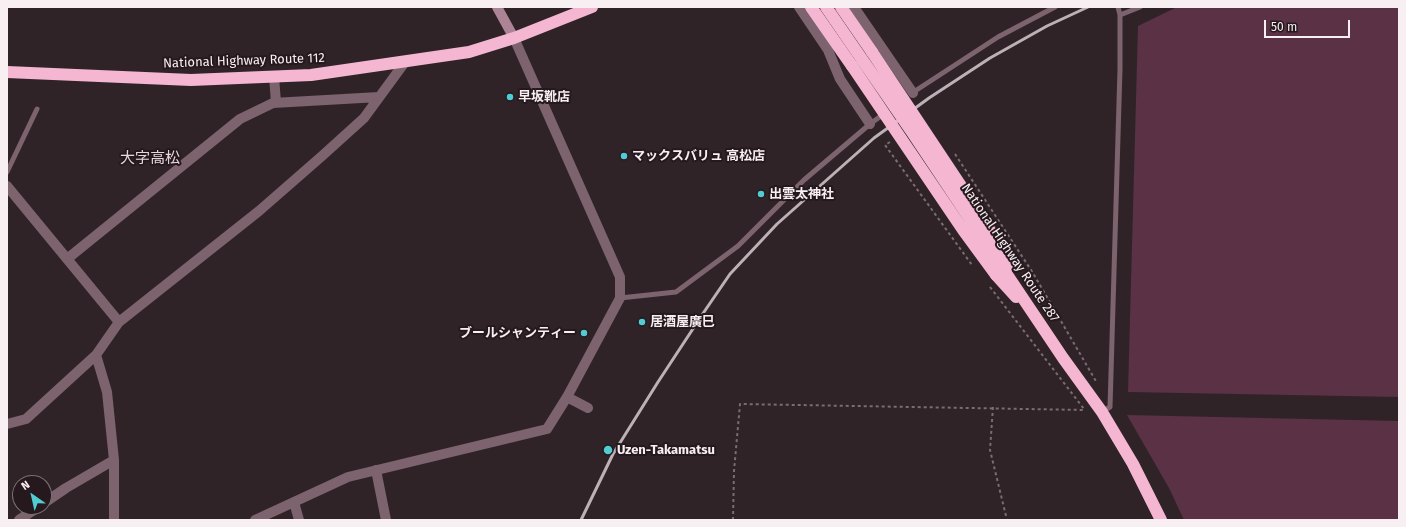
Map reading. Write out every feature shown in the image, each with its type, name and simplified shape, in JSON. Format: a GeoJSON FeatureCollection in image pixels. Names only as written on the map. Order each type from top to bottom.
{"type":"FeatureCollection","features":[{"type":"Feature","properties":{"kind":"highway","name":"National Highway Route 112"},"geometry":{"type":"LineString","coordinates":[[7,72],[191,80],[311,75],[469,52],[514,38],[592,7]]}},
{"type":"Feature","properties":{"kind":"highway"},"geometry":{"type":"LineString","coordinates":[[811,7],[963,230],[1004,270]]}},
{"type":"Feature","properties":{"kind":"highway","name":"National Highway Route 287"},"geometry":{"type":"LineString","coordinates":[[826,7],[1102,412],[1133,464],[1161,520]]}},
{"type":"Feature","properties":{"kind":"highway"},"geometry":{"type":"LineString","coordinates":[[841,7],[981,216],[1004,270]]}},
{"type":"Feature","properties":{"kind":"street"},"geometry":{"type":"LineString","coordinates":[[255,520],[348,477],[547,429],[567,397],[620,298],[620,277],[514,38],[497,7]]}},
{"type":"Feature","properties":{"kind":"street"},"geometry":{"type":"LineString","coordinates":[[799,7],[828,50],[840,79],[870,124]]}},
{"type":"Feature","properties":{"kind":"street"},"geometry":{"type":"LineString","coordinates":[[854,7],[913,93]]}},
{"type":"Feature","properties":{"kind":"street"},"geometry":{"type":"LineString","coordinates":[[7,424],[26,419],[96,355],[119,322],[259,211],[364,118],[405,62]]}},
{"type":"Feature","properties":{"kind":"street"},"geometry":{"type":"LineString","coordinates":[[274,76],[276,103]]}},
{"type":"Feature","properties":{"kind":"street"},"geometry":{"type":"LineString","coordinates":[[67,259],[240,119],[272,103],[379,97]]}},
{"type":"Feature","properties":{"kind":"street"},"geometry":{"type":"LineString","coordinates":[[7,187],[119,322]]}},
{"type":"Feature","properties":{"kind":"street"},"geometry":{"type":"LineString","coordinates":[[96,355],[107,392],[114,460],[114,520]]}},
{"type":"Feature","properties":{"kind":"street"},"geometry":{"type":"LineString","coordinates":[[567,397],[588,408]]}},
{"type":"Feature","properties":{"kind":"street"},"geometry":{"type":"LineString","coordinates":[[52,498],[114,460]]}},
{"type":"Feature","properties":{"kind":"street"},"geometry":{"type":"LineString","coordinates":[[376,470],[386,520]]}},
{"type":"Feature","properties":{"kind":"street"},"geometry":{"type":"LineString","coordinates":[[294,502],[299,520]]}},
{"type":"Feature","properties":{"kind":"lane"},"geometry":{"type":"LineString","coordinates":[[620,298],[676,292],[738,246],[804,180],[870,124],[913,93],[998,38],[1055,7]]}},
{"type":"Feature","properties":{"kind":"lane"},"geometry":{"type":"LineString","coordinates":[[1102,412],[1110,407],[1120,15],[1118,7]]}},
{"type":"Feature","properties":{"kind":"lane"},"geometry":{"type":"LineString","coordinates":[[1120,15],[1140,7]]}},
{"type":"Feature","properties":{"kind":"lane"},"geometry":{"type":"LineString","coordinates":[[7,172],[37,109]]}},
{"type":"Feature","properties":{"kind":"path"},"geometry":{"type":"LineString","coordinates":[[733,520],[734,471],[740,404],[993,407],[1102,412]]}},
{"type":"Feature","properties":{"kind":"path"},"geometry":{"type":"LineString","coordinates":[[993,407],[990,450],[1007,520]]}},
{"type":"Feature","properties":{"kind":"shaded area"},"geometry":{"type":"Polygon","coordinates":[[[1177,7],[1399,7],[1399,397],[1128,392],[1138,26],[1177,7]]]}},
{"type":"Feature","properties":{"kind":"shaded area"},"geometry":{"type":"Polygon","coordinates":[[[1127,415],[1399,421],[1399,520],[1184,520],[1169,488],[1127,415]]]}},
{"type":"Feature","properties":{"kind":"railway"},"geometry":{"type":"LineString","coordinates":[[581,520],[613,454],[704,312],[730,274],[777,224],[874,138],[929,98],[990,58],[1047,26],[1088,7]]}},
{"type":"Feature","properties":{"kind":"place","name":"早坂靴店"},"geometry":{"type":"Point","coordinates":[510,97]}},
{"type":"Feature","properties":{"kind":"place","name":"マックスバリュ 高松店"},"geometry":{"type":"Point","coordinates":[624,156]}},
{"type":"Feature","properties":{"kind":"place","name":"出雲太神社"},"geometry":{"type":"Point","coordinates":[761,194]}},
{"type":"Feature","properties":{"kind":"place","name":"居酒屋廣巳"},"geometry":{"type":"Point","coordinates":[642,322]}},
{"type":"Feature","properties":{"kind":"place","name":"ブールシャンティー"},"geometry":{"type":"Point","coordinates":[584,333]}},
{"type":"Feature","properties":{"kind":"place","name":"Uzen-Takamatsu"},"geometry":{"type":"Point","coordinates":[608,450]}},
{"type":"Feature","properties":{"kind":"district","name":"大字高松"},"geometry":{"type":"Point","coordinates":[150,159]}}]}
